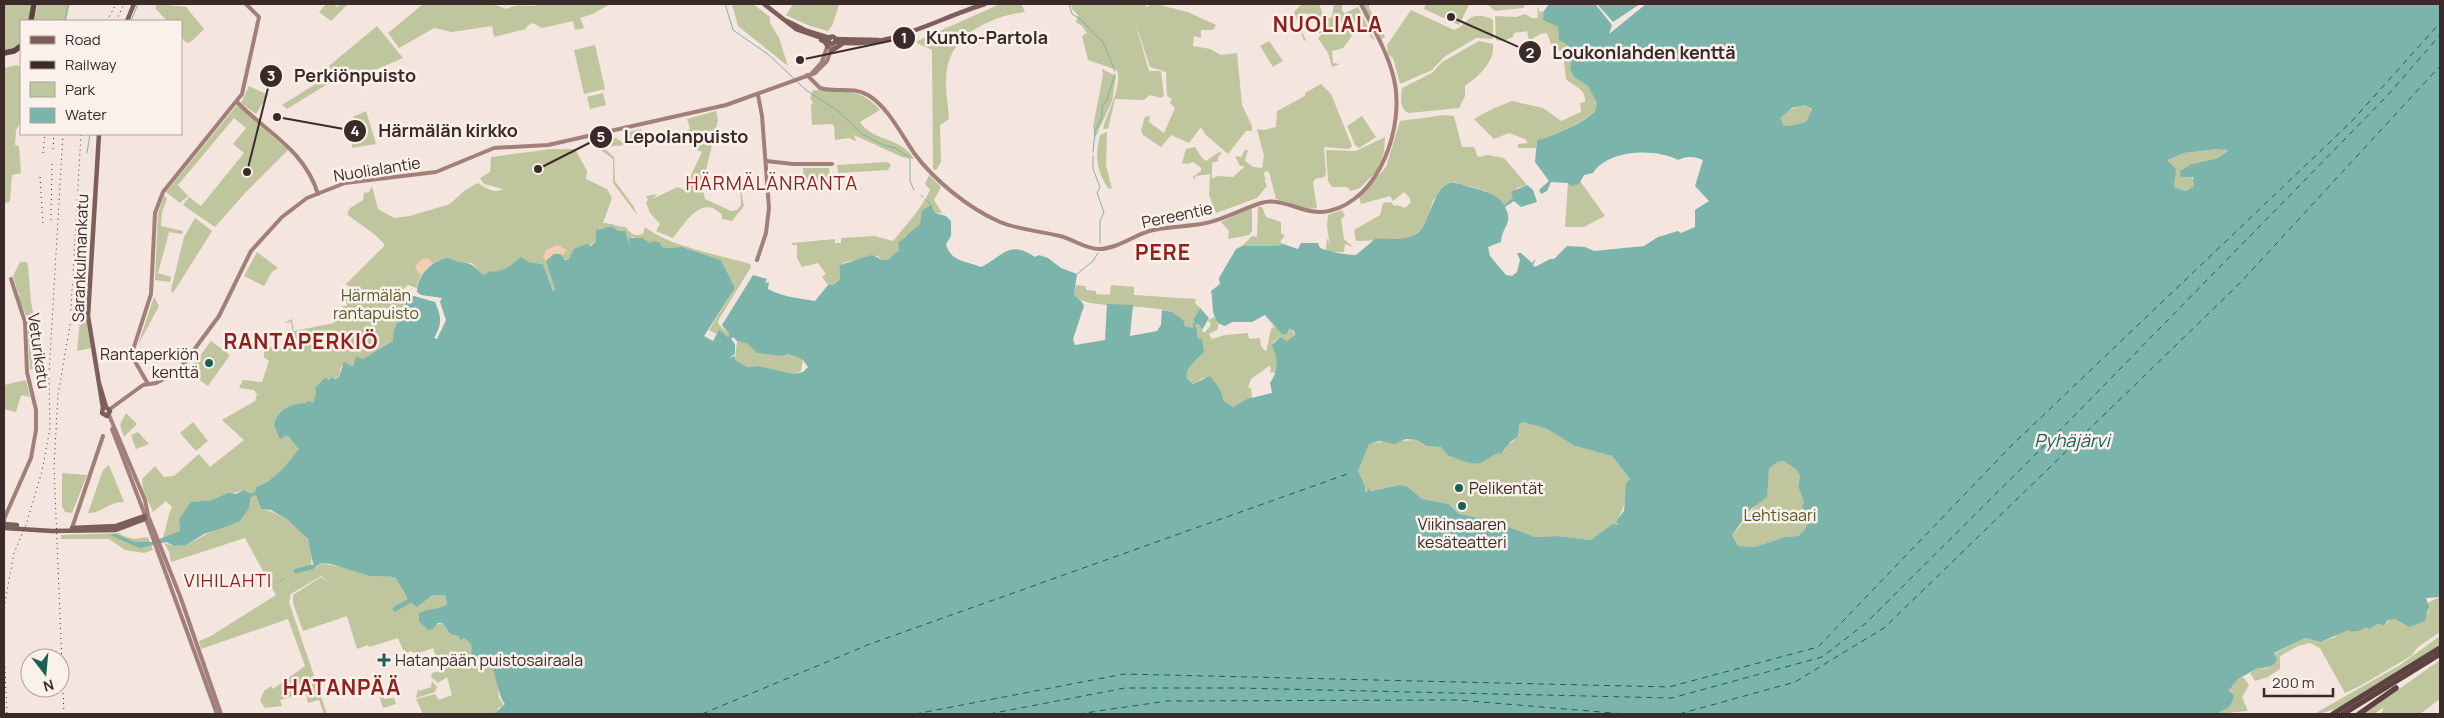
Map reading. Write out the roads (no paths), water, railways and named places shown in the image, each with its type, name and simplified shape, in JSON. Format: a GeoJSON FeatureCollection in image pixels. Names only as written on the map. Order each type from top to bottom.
{"type":"FeatureCollection","features":[{"type":"Feature","properties":{"kind":"highway"},"geometry":{"type":"LineString","coordinates":[[31,20],[34,4]]}},
{"type":"Feature","properties":{"kind":"highway"},"geometry":{"type":"LineString","coordinates":[[4,53],[14,51],[20,47]]}},
{"type":"Feature","properties":{"kind":"highway"},"geometry":{"type":"LineString","coordinates":[[2327,714],[2342,712],[2440,648]]}},
{"type":"Feature","properties":{"kind":"highway"},"geometry":{"type":"LineString","coordinates":[[2359,714],[2440,654]]}},
{"type":"Feature","properties":{"kind":"highway"},"geometry":{"type":"LineString","coordinates":[[2333,714],[2342,712],[2420,668]]}},
{"type":"Feature","properties":{"kind":"main road"},"geometry":{"type":"LineString","coordinates":[[128,20],[134,4]]}},
{"type":"Feature","properties":{"kind":"main road"},"geometry":{"type":"LineString","coordinates":[[764,4],[796,29],[816,37],[843,44]]}},
{"type":"Feature","properties":{"kind":"main road"},"geometry":{"type":"LineString","coordinates":[[782,19],[807,31],[843,44],[873,44],[896,37],[977,5],[985,4]]}},
{"type":"Feature","properties":{"kind":"main road"},"geometry":{"type":"LineString","coordinates":[[831,40],[851,41],[896,37]]}},
{"type":"Feature","properties":{"kind":"main road","name":"Sarankulmankatu"},"geometry":{"type":"LineString","coordinates":[[99,135],[88,316],[99,383],[108,411]]}},
{"type":"Feature","properties":{"kind":"main road"},"geometry":{"type":"LineString","coordinates":[[5,526],[71,530],[116,530],[146,517]]}},
{"type":"Feature","properties":{"kind":"street"},"geometry":{"type":"LineString","coordinates":[[148,384],[132,353],[151,294],[157,204],[163,192],[237,102],[245,84],[258,17],[246,4]]}},
{"type":"Feature","properties":{"kind":"street","name":"Pereentie"},"geometry":{"type":"LineString","coordinates":[[809,74],[816,85],[824,89],[854,89],[869,96],[888,115],[929,172],[952,192],[997,221],[1066,238],[1089,248],[1102,249],[1152,231],[1210,222],[1265,202],[1282,203],[1319,213],[1339,208],[1349,202],[1382,167],[1396,112],[1396,88],[1391,69],[1361,4]]}},
{"type":"Feature","properties":{"kind":"street","name":"Nuolialantie"},"geometry":{"type":"LineString","coordinates":[[108,411],[148,384],[156,383],[172,375],[185,363],[219,316],[251,252],[285,214],[300,202],[344,184],[436,172],[494,148],[548,145],[726,105],[815,73],[826,63],[831,40]]}},
{"type":"Feature","properties":{"kind":"street"},"geometry":{"type":"LineString","coordinates":[[757,260],[768,216],[766,161],[758,95]]}},
{"type":"Feature","properties":{"kind":"street"},"geometry":{"type":"LineString","coordinates":[[237,102],[302,160],[310,172],[318,194]]}},
{"type":"Feature","properties":{"kind":"street"},"geometry":{"type":"LineString","coordinates":[[766,161],[792,164],[832,164]]}},
{"type":"Feature","properties":{"kind":"street","name":"Veturikatu"},"geometry":{"type":"LineString","coordinates":[[5,526],[8,512],[30,458],[36,430],[36,410],[27,372],[25,322],[11,279]]}},
{"type":"Feature","properties":{"kind":"street"},"geometry":{"type":"LineString","coordinates":[[108,411],[145,500],[146,517],[156,539],[217,714]]}},
{"type":"Feature","properties":{"kind":"street","name":"Sarankulmankatu"},"geometry":{"type":"LineString","coordinates":[[108,411],[111,425],[146,517]]}},
{"type":"Feature","properties":{"kind":"street"},"geometry":{"type":"LineString","coordinates":[[71,530],[103,436]]}},
{"type":"Feature","properties":{"kind":"street"},"geometry":{"type":"LineString","coordinates":[[158,545],[221,714]]}},
{"type":"Feature","properties":{"kind":"water","name":"Pyhäjärvi"},"geometry":{"type":"Polygon","coordinates":[[[1549,4],[1596,5],[1612,25],[1609,34],[1646,4],[2440,4],[2440,597],[2426,598],[2429,607],[2425,621],[2409,627],[2395,619],[2388,620],[2384,625],[2378,624],[2369,629],[2365,628],[2359,631],[2351,632],[2348,630],[2321,642],[2305,638],[2274,653],[2277,659],[2272,665],[2258,668],[2238,679],[2229,690],[2234,695],[2232,703],[2228,708],[2216,714],[494,714],[505,704],[487,657],[484,655],[472,656],[471,644],[464,638],[461,640],[458,636],[450,634],[443,623],[438,623],[433,629],[428,630],[419,621],[419,613],[440,608],[447,604],[445,595],[432,595],[417,607],[409,601],[395,577],[370,576],[331,564],[321,563],[314,568],[308,539],[288,520],[271,510],[261,509],[256,495],[251,497],[249,508],[239,522],[204,534],[186,545],[174,546],[166,542],[140,548],[110,535],[116,534],[134,542],[152,542],[180,531],[179,519],[191,502],[212,500],[228,493],[236,494],[244,490],[251,494],[255,492],[256,487],[275,476],[299,449],[288,436],[283,437],[283,439],[279,438],[274,425],[279,415],[290,406],[308,401],[313,403],[316,393],[315,388],[321,381],[327,378],[329,380],[332,377],[335,379],[339,377],[344,362],[353,367],[356,357],[363,359],[393,341],[394,330],[405,306],[407,294],[435,302],[440,321],[439,329],[434,338],[437,339],[446,320],[440,302],[442,298],[421,295],[417,292],[423,274],[431,265],[448,258],[469,264],[483,275],[490,271],[503,270],[521,257],[529,262],[543,264],[553,291],[555,290],[546,261],[554,254],[560,254],[565,260],[569,259],[574,249],[587,244],[591,246],[596,241],[596,230],[611,226],[618,231],[625,231],[630,246],[629,238],[642,238],[650,243],[652,241],[659,242],[663,248],[682,247],[721,260],[735,288],[704,336],[713,341],[719,330],[728,337],[730,335],[722,325],[753,275],[767,279],[765,283],[769,282],[768,289],[774,292],[815,301],[828,285],[833,285],[839,279],[840,265],[872,255],[883,260],[889,259],[899,250],[898,243],[920,224],[922,211],[931,205],[935,213],[946,216],[951,221],[951,236],[946,244],[948,250],[955,258],[981,267],[1006,251],[1018,249],[1035,257],[1039,255],[1048,258],[1061,268],[1077,274],[1074,295],[1084,306],[1073,339],[1075,345],[1105,340],[1107,304],[1133,305],[1130,336],[1157,331],[1161,325],[1162,310],[1172,312],[1183,320],[1185,326],[1193,328],[1193,324],[1195,323],[1193,320],[1200,308],[1209,318],[1202,330],[1199,324],[1194,325],[1197,328],[1198,339],[1202,339],[1204,351],[1187,371],[1188,380],[1193,384],[1210,376],[1220,389],[1224,401],[1233,407],[1247,399],[1272,393],[1270,383],[1275,374],[1277,364],[1272,345],[1280,337],[1287,341],[1295,335],[1294,331],[1289,328],[1287,334],[1282,334],[1265,315],[1252,322],[1232,322],[1225,326],[1220,324],[1214,316],[1211,291],[1220,284],[1219,278],[1236,249],[1242,246],[1277,246],[1283,244],[1298,249],[1301,243],[1318,243],[1320,248],[1356,255],[1375,239],[1398,239],[1409,237],[1419,232],[1438,194],[1449,184],[1456,183],[1491,194],[1504,205],[1513,198],[1511,192],[1527,185],[1533,190],[1537,202],[1521,207],[1514,201],[1505,207],[1508,221],[1501,242],[1488,247],[1490,256],[1506,275],[1512,276],[1517,272],[1520,260],[1517,253],[1521,253],[1532,263],[1536,259],[1533,265],[1535,267],[1550,259],[1554,259],[1567,246],[1585,247],[1594,251],[1644,246],[1658,237],[1678,231],[1681,233],[1695,227],[1695,210],[1709,201],[1695,186],[1703,160],[1694,157],[1678,160],[1658,154],[1633,153],[1621,155],[1600,165],[1593,173],[1584,175],[1579,184],[1571,186],[1568,183],[1551,182],[1547,191],[1541,194],[1539,190],[1549,181],[1535,162],[1537,140],[1559,133],[1577,124],[1595,111],[1597,103],[1588,86],[1574,77],[1570,69],[1572,58],[1569,46],[1559,40],[1558,27],[1543,20],[1544,11],[1549,4]],[[1804,105],[1792,108],[1780,118],[1783,125],[1789,126],[1806,122],[1812,109],[1804,105]],[[2218,149],[2184,153],[2167,160],[2176,169],[2174,187],[2186,191],[2194,186],[2193,177],[2181,177],[2180,171],[2192,164],[2218,158],[2228,150],[2218,149]],[[733,337],[731,339],[735,344],[735,354],[729,358],[735,356],[735,360],[747,367],[759,366],[794,374],[803,372],[808,367],[803,360],[789,354],[782,356],[757,353],[747,343],[737,341],[733,337]],[[1522,422],[1519,425],[1517,437],[1502,453],[1496,454],[1477,464],[1449,456],[1441,447],[1426,446],[1417,440],[1406,439],[1394,444],[1379,441],[1369,444],[1358,471],[1365,486],[1365,492],[1367,492],[1368,488],[1371,491],[1400,485],[1408,487],[1422,499],[1449,504],[1459,514],[1493,521],[1535,537],[1557,536],[1591,540],[1613,524],[1619,525],[1616,521],[1624,511],[1626,484],[1630,479],[1612,456],[1575,446],[1547,429],[1522,422]],[[1784,461],[1777,462],[1769,469],[1767,497],[1751,509],[1732,535],[1738,546],[1755,547],[1785,537],[1798,536],[1804,531],[1810,518],[1802,507],[1804,501],[1798,486],[1800,477],[1797,470],[1784,461]]]}},
{"type":"Feature","properties":{"kind":"water"},"geometry":{"type":"Polygon","coordinates":[[[1597,4],[1640,4],[1613,22],[1597,4]]]}},
{"type":"Feature","properties":{"kind":"waterway"},"geometry":{"type":"LineString","coordinates":[[62,20],[65,19],[68,4]]}},
{"type":"Feature","properties":{"kind":"waterway"},"geometry":{"type":"LineString","coordinates":[[131,20],[138,4]]}},
{"type":"Feature","properties":{"kind":"waterway"},"geometry":{"type":"LineString","coordinates":[[725,4],[733,30],[769,55],[806,90],[839,112],[862,134],[883,145],[895,148],[910,158],[910,181],[914,190]]}},
{"type":"Feature","properties":{"kind":"waterway"},"geometry":{"type":"LineString","coordinates":[[1069,4],[1072,14],[1082,20],[1093,33]]}},
{"type":"Feature","properties":{"kind":"waterway"},"geometry":{"type":"LineString","coordinates":[[1094,34],[1103,42],[1115,71]]}},
{"type":"Feature","properties":{"kind":"waterway"},"geometry":{"type":"LineString","coordinates":[[1093,152],[1095,131],[1102,117],[1102,107],[1107,99],[1115,74]]}},
{"type":"Feature","properties":{"kind":"waterway"},"geometry":{"type":"LineString","coordinates":[[87,153],[90,135]]}},
{"type":"Feature","properties":{"kind":"waterway"},"geometry":{"type":"LineString","coordinates":[[1093,156],[1093,169],[1100,187],[1097,193],[1104,212],[1100,221],[1100,243]]}},
{"type":"Feature","properties":{"kind":"waterway"},"geometry":{"type":"LineString","coordinates":[[927,200],[931,205]]}},
{"type":"Feature","properties":{"kind":"waterway"},"geometry":{"type":"LineString","coordinates":[[1077,274],[1093,261],[1098,253]]}},
{"type":"Feature","properties":{"kind":"waterway"},"geometry":{"type":"LineString","coordinates":[[296,571],[312,567]]}},
{"type":"Feature","properties":{"kind":"waterway"},"geometry":{"type":"LineString","coordinates":[[280,581],[284,578]]}},
{"type":"Feature","properties":{"kind":"waterway"},"geometry":{"type":"LineString","coordinates":[[395,609],[409,601]]}},
{"type":"Feature","properties":{"kind":"railway"},"geometry":{"type":"LineString","coordinates":[[108,20],[116,4]]}},
{"type":"Feature","properties":{"kind":"railway"},"geometry":{"type":"LineString","coordinates":[[116,20],[124,4]]}},
{"type":"Feature","properties":{"kind":"railway"},"geometry":{"type":"LineString","coordinates":[[43,153],[45,135]]}},
{"type":"Feature","properties":{"kind":"railway"},"geometry":{"type":"LineString","coordinates":[[53,149],[54,135]]}},
{"type":"Feature","properties":{"kind":"railway"},"geometry":{"type":"LineString","coordinates":[[4,608],[14,553],[26,525],[42,471],[50,428],[49,374],[63,135]]}},
{"type":"Feature","properties":{"kind":"railway"},"geometry":{"type":"LineString","coordinates":[[64,714],[54,467],[58,395],[70,325],[81,135]]}},
{"type":"Feature","properties":{"kind":"railway"},"geometry":{"type":"LineString","coordinates":[[51,220],[52,164]]}},
{"type":"Feature","properties":{"kind":"railway"},"geometry":{"type":"LineString","coordinates":[[40,177],[43,224]]}},
{"type":"Feature","properties":{"kind":"railway"},"geometry":{"type":"LineString","coordinates":[[4,647],[7,714]]}},
{"type":"Feature","properties":{"kind":"place","name":"Loukonlahden kenttä"},"geometry":{"type":"Point","coordinates":[1451,17]}},
{"type":"Feature","properties":{"kind":"place","name":"Kunto-Partola"},"geometry":{"type":"Point","coordinates":[800,60]}},
{"type":"Feature","properties":{"kind":"place","name":"Härmälän kirkko"},"geometry":{"type":"Point","coordinates":[277,117]}},
{"type":"Feature","properties":{"kind":"place","name":"Lepolanpuisto"},"geometry":{"type":"Point","coordinates":[538,169]}},
{"type":"Feature","properties":{"kind":"place","name":"Perkiönpuisto"},"geometry":{"type":"Point","coordinates":[247,172]}},
{"type":"Feature","properties":{"kind":"place","name":"Rantaperkiön kenttä"},"geometry":{"type":"Point","coordinates":[209,363]}},
{"type":"Feature","properties":{"kind":"place","name":"Pelikentät"},"geometry":{"type":"Point","coordinates":[1459,488]}},
{"type":"Feature","properties":{"kind":"place","name":"Viikinsaaren kesäteatteri"},"geometry":{"type":"Point","coordinates":[1462,506]}},
{"type":"Feature","properties":{"kind":"place","name":"Hatanpään puistosairaala"},"geometry":{"type":"Point","coordinates":[384,660]}},
{"type":"Feature","properties":{"kind":"district","name":"NUOLIALA"},"geometry":{"type":"Point","coordinates":[1328,25]}},
{"type":"Feature","properties":{"kind":"district","name":"HÄRMÄLÄNRANTA"},"geometry":{"type":"Point","coordinates":[772,183]}},
{"type":"Feature","properties":{"kind":"district","name":"PERE"},"geometry":{"type":"Point","coordinates":[1163,253]}},
{"type":"Feature","properties":{"kind":"district","name":"RANTAPERKIÖ"},"geometry":{"type":"Point","coordinates":[301,342]}},
{"type":"Feature","properties":{"kind":"district","name":"VIHILAHTI"},"geometry":{"type":"Point","coordinates":[228,581]}},
{"type":"Feature","properties":{"kind":"district","name":"HATANPÄÄ"},"geometry":{"type":"Point","coordinates":[342,688]}},
{"type":"Feature","properties":{"kind":"park label","name":"Härmälän rantapuisto"},"geometry":{"type":"Point","coordinates":[376,304]}},
{"type":"Feature","properties":{"kind":"park label","name":"Lehtisaari"},"geometry":{"type":"Point","coordinates":[1780,515]}}]}
